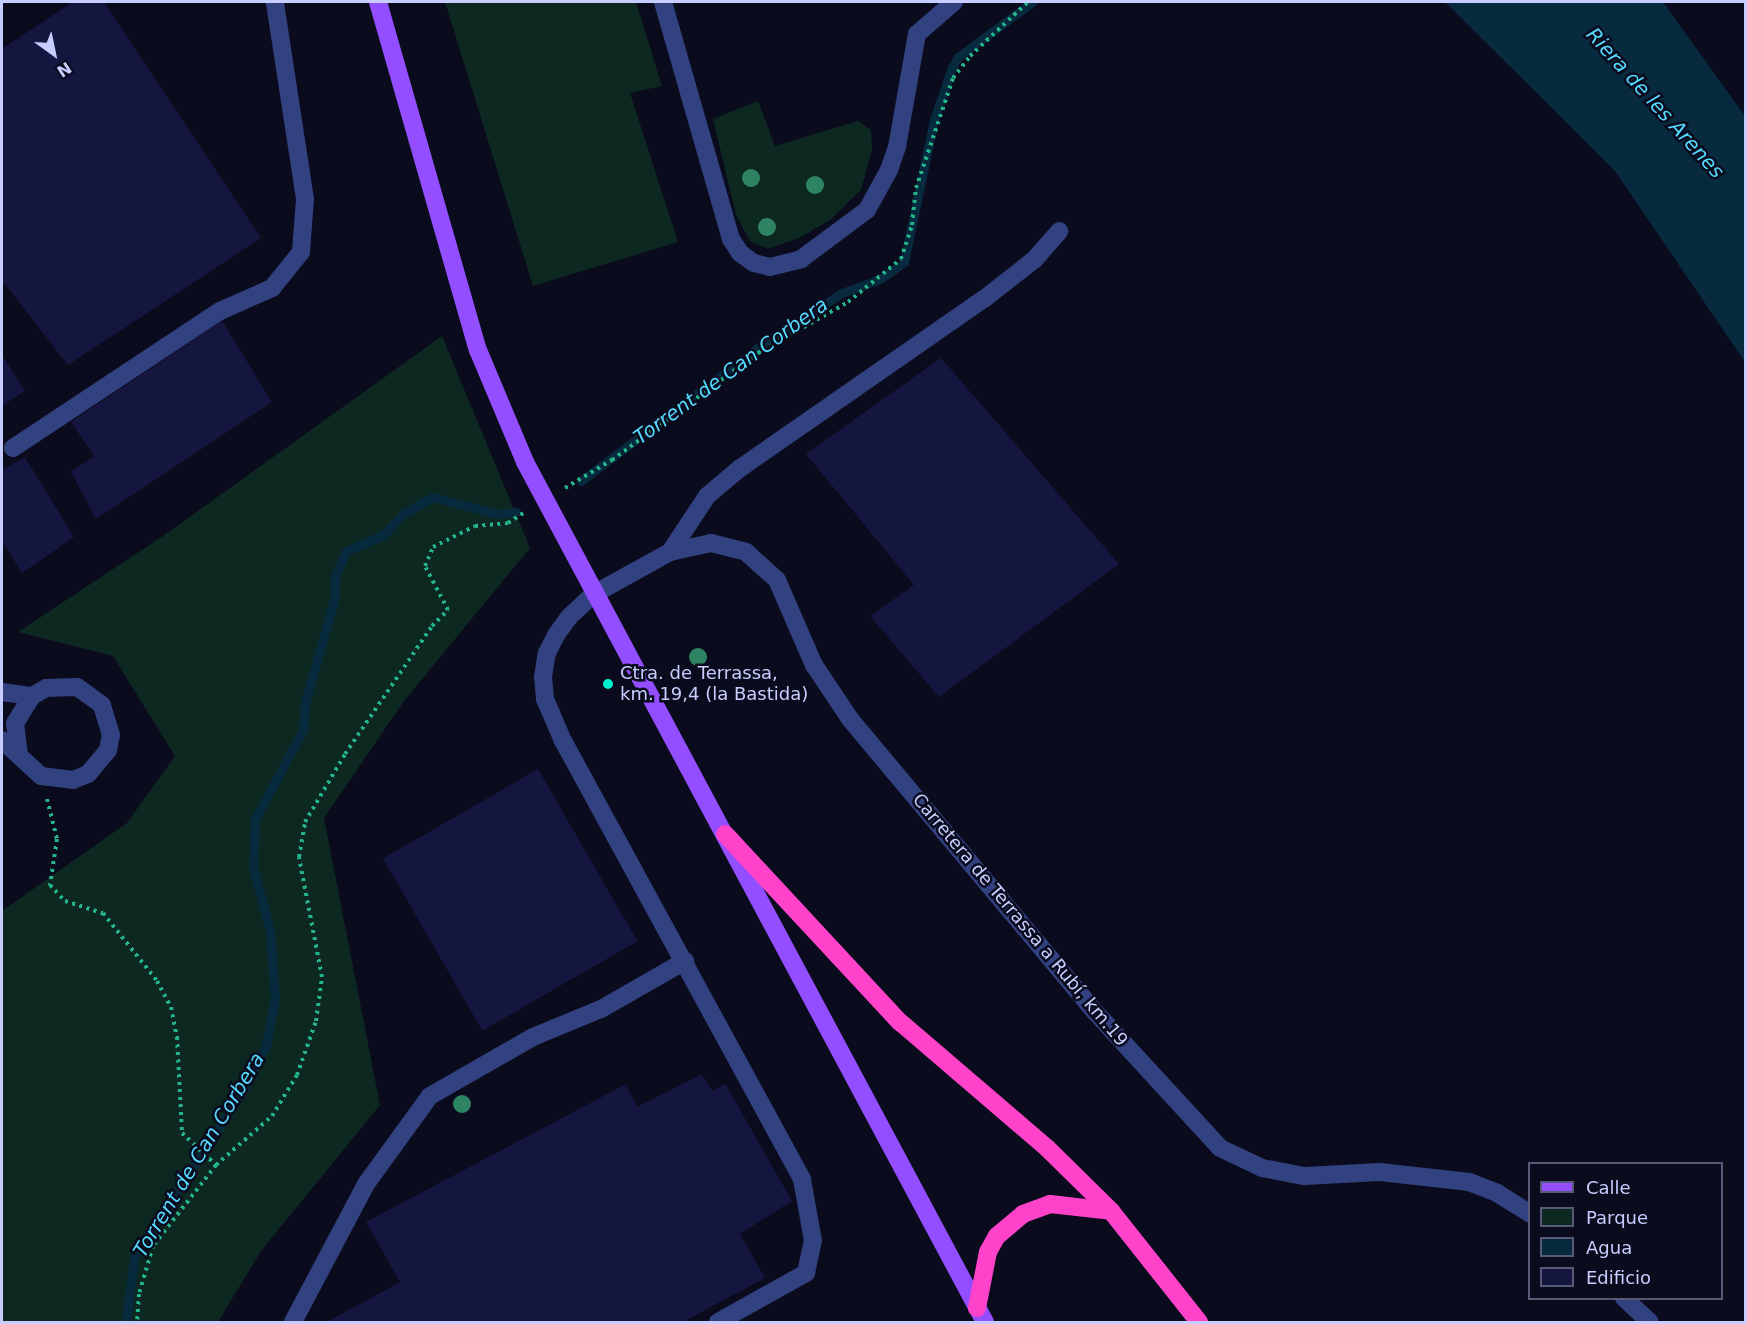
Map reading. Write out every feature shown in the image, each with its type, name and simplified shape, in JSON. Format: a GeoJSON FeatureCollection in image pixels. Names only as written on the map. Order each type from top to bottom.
{"type":"FeatureCollection","features":[{"type":"Feature","properties":{"kind":"highway"},"geometry":{"type":"LineString","coordinates":[[725,834],[900,1022],[1047,1148],[1111,1210],[1199,1323]]}},
{"type":"Feature","properties":{"kind":"highway"},"geometry":{"type":"LineString","coordinates":[[981,1315],[988,1252],[997,1236],[1023,1214],[1058,1203],[1111,1210]]}},
{"type":"Feature","properties":{"kind":"main road"},"geometry":{"type":"LineString","coordinates":[[378,2],[482,360],[525,462],[981,1315]]}},
{"type":"Feature","properties":{"kind":"street"},"geometry":{"type":"LineString","coordinates":[[13,448],[220,311],[272,288],[301,252],[305,199],[275,2]]}},
{"type":"Feature","properties":{"kind":"street"},"geometry":{"type":"LineString","coordinates":[[663,2],[731,239],[740,253],[754,263],[770,267],[801,259],[867,210],[890,171],[897,147],[917,34],[954,2]]}},
{"type":"Feature","properties":{"kind":"street"},"geometry":{"type":"LineString","coordinates":[[670,552],[707,496],[739,469],[984,298],[1035,259],[1059,231]]}},
{"type":"Feature","properties":{"kind":"street","name":"Carretera de Terrassa a Rubí, km.19"},"geometry":{"type":"LineString","coordinates":[[718,1323],[806,1273],[813,1240],[802,1179],[563,741],[545,699],[547,653],[568,617],[594,594],[670,552],[711,543],[746,552],[777,580],[814,665],[850,719],[1096,1013],[1220,1148],[1262,1168],[1304,1176],[1380,1172],[1460,1180],[1497,1193],[1528,1213]]}},
{"type":"Feature","properties":{"kind":"street"},"geometry":{"type":"LineString","coordinates":[[2,692],[32,696],[62,685],[84,691],[102,705],[111,735],[100,763],[88,774],[65,780],[41,776],[2,740]]}},
{"type":"Feature","properties":{"kind":"street"},"geometry":{"type":"LineString","coordinates":[[19,754],[15,723],[32,696]]}},
{"type":"Feature","properties":{"kind":"street"},"geometry":{"type":"LineString","coordinates":[[293,1323],[366,1184],[430,1096],[532,1037],[601,1009],[685,961]]}},
{"type":"Feature","properties":{"kind":"street"},"geometry":{"type":"LineString","coordinates":[[1625,1300],[1650,1323]]}},
{"type":"Feature","properties":{"kind":"path"},"geometry":{"type":"LineString","coordinates":[[41,776],[57,839],[50,885],[65,901],[103,913],[157,981],[171,1007],[177,1037],[182,1133],[216,1166],[153,1246],[139,1294],[137,1323]]}},
{"type":"Feature","properties":{"kind":"green space"},"geometry":{"type":"Polygon","coordinates":[[[445,2],[636,2],[662,86],[630,93],[678,242],[533,286],[445,2]]]}},
{"type":"Feature","properties":{"kind":"green space"},"geometry":{"type":"Polygon","coordinates":[[[758,101],[775,146],[858,121],[871,130],[872,150],[861,190],[830,220],[799,238],[768,249],[750,241],[736,215],[713,119],[758,101]]]}},
{"type":"Feature","properties":{"kind":"green space"},"geometry":{"type":"Polygon","coordinates":[[[442,336],[530,548],[404,701],[324,818],[380,1105],[261,1251],[218,1322],[2,1322],[2,911],[127,823],[175,756],[113,656],[18,632],[163,536],[442,336]]]}},
{"type":"Feature","properties":{"kind":"water","name":"Riera de les Arenes"},"geometry":{"type":"Polygon","coordinates":[[[1445,2],[1663,2],[1745,116],[1745,362],[1615,171],[1445,2]]]}},
{"type":"Feature","properties":{"kind":"building"},"geometry":{"type":"Polygon","coordinates":[[[73,2],[104,2],[261,238],[68,365],[5,284],[2,285],[2,49],[73,2]]]}},
{"type":"Feature","properties":{"kind":"building"},"geometry":{"type":"Polygon","coordinates":[[[222,321],[272,402],[96,519],[71,472],[94,456],[71,422],[222,321]]]}},
{"type":"Feature","properties":{"kind":"building"},"geometry":{"type":"Polygon","coordinates":[[[2,355],[25,391],[2,406],[2,355]]]}},
{"type":"Feature","properties":{"kind":"building"},"geometry":{"type":"Polygon","coordinates":[[[941,358],[1119,564],[939,697],[870,616],[914,585],[806,454],[941,358]]]}},
{"type":"Feature","properties":{"kind":"building"},"geometry":{"type":"Polygon","coordinates":[[[25,457],[74,537],[22,573],[2,541],[2,470],[25,457]]]}},
{"type":"Feature","properties":{"kind":"building"},"geometry":{"type":"Polygon","coordinates":[[[538,769],[638,941],[482,1031],[383,858],[538,769]]]}},
{"type":"Feature","properties":{"kind":"building"},"geometry":{"type":"Polygon","coordinates":[[[702,1074],[713,1091],[725,1083],[792,1201],[740,1234],[765,1278],[683,1322],[327,1322],[400,1282],[366,1222],[626,1084],[637,1107],[702,1074]]]}},
{"type":"Feature","properties":{"kind":"waterway","name":"Torrent de Can Corbera"},"geometry":{"type":"LineString","coordinates":[[581,481],[771,338],[842,293],[880,279],[904,262],[934,120],[952,67],[958,57],[1032,2]]}},
{"type":"Feature","properties":{"kind":"waterway","name":"Torrent de Can Corbera"},"geometry":{"type":"LineString","coordinates":[[126,1322],[134,1257],[244,1089],[266,1046],[275,998],[270,931],[253,867],[255,819],[303,730],[305,704],[335,596],[335,577],[346,551],[382,536],[403,514],[433,497],[497,514],[516,512]]}},
{"type":"Feature","properties":{"kind":"place","name":"Ctra. de Terrassa, km. 19,4 (la Bastida)"},"geometry":{"type":"Point","coordinates":[608,684]}}]}
